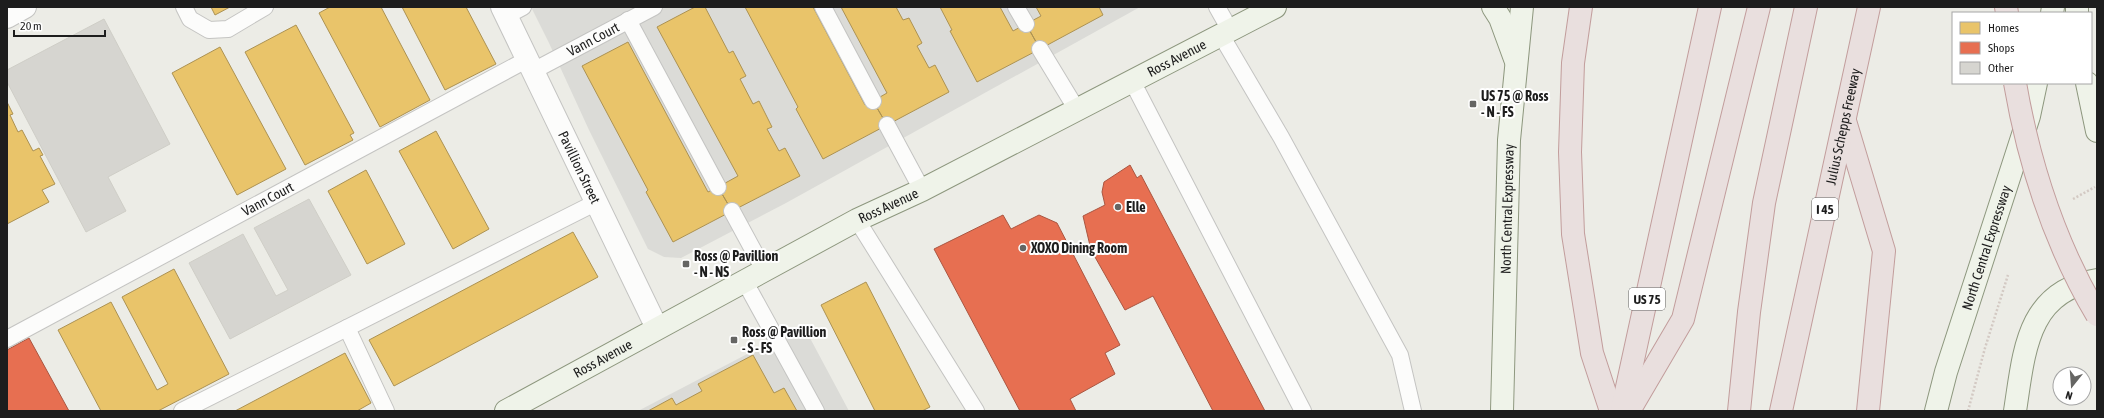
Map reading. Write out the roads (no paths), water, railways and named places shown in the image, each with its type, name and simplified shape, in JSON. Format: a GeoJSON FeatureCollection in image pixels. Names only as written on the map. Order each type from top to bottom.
{"type":"FeatureCollection","features":[{"type":"Feature","properties":{"kind":"highway"},"geometry":{"type":"LineString","coordinates":[[1581,7],[1573,64],[1570,145],[1574,234],[1592,353],[1611,411]]}},
{"type":"Feature","properties":{"kind":"highway","name":"US 75"},"geometry":{"type":"LineString","coordinates":[[1622,411],[1710,7]]}},
{"type":"Feature","properties":{"kind":"highway"},"geometry":{"type":"LineString","coordinates":[[1629,411],[1683,320],[1759,7]]}},
{"type":"Feature","properties":{"kind":"highway"},"geometry":{"type":"LineString","coordinates":[[1740,411],[1749,312],[1764,202],[1806,7]]}},
{"type":"Feature","properties":{"kind":"highway","name":"Julius Schepps Freeway"},"geometry":{"type":"LineString","coordinates":[[1781,411],[1869,7]]}},
{"type":"Feature","properties":{"kind":"highway"},"geometry":{"type":"LineString","coordinates":[[2015,84],[2022,121],[2038,182],[2061,243],[2097,315]]}},
{"type":"Feature","properties":{"kind":"highway"},"geometry":{"type":"LineString","coordinates":[[1844,119],[1884,251],[1868,411]]}},
{"type":"Feature","properties":{"kind":"main road","name":"Ross Avenue"},"geometry":{"type":"LineString","coordinates":[[506,411],[657,328],[765,272],[857,220],[922,190],[1275,7]]}},
{"type":"Feature","properties":{"kind":"main road"},"geometry":{"type":"LineString","coordinates":[[1493,7],[1500,18],[1516,63]]}},
{"type":"Feature","properties":{"kind":"main road","name":"North Central Expressway"},"geometry":{"type":"LineString","coordinates":[[1502,411],[1509,140],[1522,7]]}},
{"type":"Feature","properties":{"kind":"main road","name":"North Central Expressway"},"geometry":{"type":"LineString","coordinates":[[1936,411],[1946,372],[2029,116],[2036,84]]}},
{"type":"Feature","properties":{"kind":"main road"},"geometry":{"type":"LineString","coordinates":[[2086,84],[2097,131]]}},
{"type":"Feature","properties":{"kind":"main road"},"geometry":{"type":"LineString","coordinates":[[2016,411],[2027,341],[2036,321],[2057,294],[2082,282],[2097,280]]}},
{"type":"Feature","properties":{"kind":"street"},"geometry":{"type":"LineString","coordinates":[[7,17],[25,7]]}},
{"type":"Feature","properties":{"kind":"street","name":"Pavillion Street"},"geometry":{"type":"LineString","coordinates":[[510,10],[530,65],[657,328]]}},
{"type":"Feature","properties":{"kind":"lane"},"geometry":{"type":"LineString","coordinates":[[184,7],[190,19],[209,30],[228,29],[265,7]]}},
{"type":"Feature","properties":{"kind":"lane","name":"Vann Court"},"geometry":{"type":"LineString","coordinates":[[7,339],[530,65],[654,7]]}},
{"type":"Feature","properties":{"kind":"lane"},"geometry":{"type":"LineString","coordinates":[[823,7],[874,100]]}},
{"type":"Feature","properties":{"kind":"lane"},"geometry":{"type":"LineString","coordinates":[[1016,7],[1026,24]]}},
{"type":"Feature","properties":{"kind":"lane"},"geometry":{"type":"LineString","coordinates":[[1217,7],[1226,32],[1400,355],[1413,411]]}},
{"type":"Feature","properties":{"kind":"lane"},"geometry":{"type":"LineString","coordinates":[[628,20],[718,186]]}},
{"type":"Feature","properties":{"kind":"lane"},"geometry":{"type":"LineString","coordinates":[[1040,49],[1077,110]]}},
{"type":"Feature","properties":{"kind":"lane"},"geometry":{"type":"LineString","coordinates":[[1132,81],[1303,411]]}},
{"type":"Feature","properties":{"kind":"lane"},"geometry":{"type":"LineString","coordinates":[[887,125],[922,190]]}},
{"type":"Feature","properties":{"kind":"lane"},"geometry":{"type":"LineString","coordinates":[[182,411],[597,202]]}},
{"type":"Feature","properties":{"kind":"lane"},"geometry":{"type":"LineString","coordinates":[[732,211],[765,272]]}},
{"type":"Feature","properties":{"kind":"lane"},"geometry":{"type":"LineString","coordinates":[[857,220],[976,411]]}},
{"type":"Feature","properties":{"kind":"lane"},"geometry":{"type":"LineString","coordinates":[[745,282],[816,411]]}},
{"type":"Feature","properties":{"kind":"lane"},"geometry":{"type":"LineString","coordinates":[[347,328],[386,411]]}},
{"type":"Feature","properties":{"kind":"place","name":"US 75 @ Ross - N - FS"},"geometry":{"type":"Point","coordinates":[1473,104]}},
{"type":"Feature","properties":{"kind":"place","name":"Elle"},"geometry":{"type":"Point","coordinates":[1118,207]}},
{"type":"Feature","properties":{"kind":"place","name":"XOXO Dining Room"},"geometry":{"type":"Point","coordinates":[1023,248]}},
{"type":"Feature","properties":{"kind":"place","name":"Ross @ Pavillion - N - NS"},"geometry":{"type":"Point","coordinates":[686,264]}},
{"type":"Feature","properties":{"kind":"place","name":"Ross @ Pavillion - S - FS"},"geometry":{"type":"Point","coordinates":[734,340]}}]}
